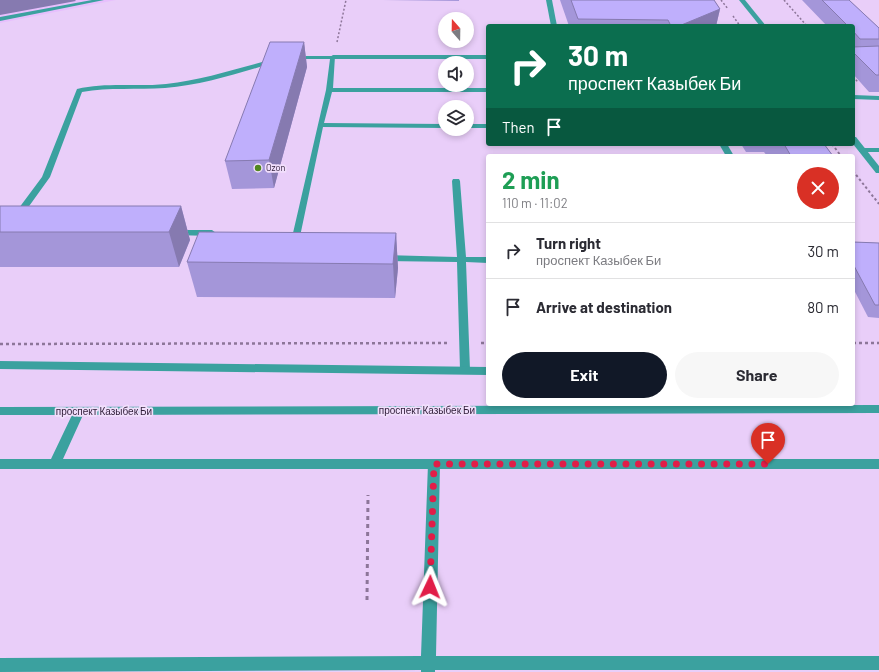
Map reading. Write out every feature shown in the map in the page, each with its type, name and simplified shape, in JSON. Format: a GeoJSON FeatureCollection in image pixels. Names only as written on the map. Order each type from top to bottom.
{"type":"FeatureCollection","features":[{"type":"Feature","properties":{"kind":"street"},"geometry":{"type":"LineString","coordinates":[[0,19],[101,0]]}},
{"type":"Feature","properties":{"kind":"street"},"geometry":{"type":"LineString","coordinates":[[549,0],[554,24]]}},
{"type":"Feature","properties":{"kind":"street"},"geometry":{"type":"LineString","coordinates":[[742,0],[761,24]]}},
{"type":"Feature","properties":{"kind":"street"},"geometry":{"type":"LineString","coordinates":[[292,258],[320,124],[329,90],[333,57]]}},
{"type":"Feature","properties":{"kind":"street"},"geometry":{"type":"LineString","coordinates":[[2,234],[19,214],[46,177],[79,90],[94,87],[166,86],[216,77],[284,58],[486,57]]}},
{"type":"Feature","properties":{"kind":"street"},"geometry":{"type":"LineString","coordinates":[[329,90],[486,90]]}},
{"type":"Feature","properties":{"kind":"street"},"geometry":{"type":"LineString","coordinates":[[855,97],[879,98]]}},
{"type":"Feature","properties":{"kind":"street"},"geometry":{"type":"LineString","coordinates":[[320,124],[438,126]]}},
{"type":"Feature","properties":{"kind":"street"},"geometry":{"type":"LineString","coordinates":[[474,126],[486,126]]}},
{"type":"Feature","properties":{"kind":"street"},"geometry":{"type":"LineString","coordinates":[[855,141],[879,171]]}},
{"type":"Feature","properties":{"kind":"street"},"geometry":{"type":"LineString","coordinates":[[862,150],[879,150]]}},
{"type":"Feature","properties":{"kind":"street"},"geometry":{"type":"LineString","coordinates":[[456,182],[462,259],[466,343],[465,370]]}},
{"type":"Feature","properties":{"kind":"street"},"geometry":{"type":"LineString","coordinates":[[2,234],[20,231]]}},
{"type":"Feature","properties":{"kind":"street"},"geometry":{"type":"LineString","coordinates":[[171,233],[218,234]]}},
{"type":"Feature","properties":{"kind":"street"},"geometry":{"type":"LineString","coordinates":[[377,258],[486,260]]}},
{"type":"Feature","properties":{"kind":"street"},"geometry":{"type":"LineString","coordinates":[[0,365],[486,371]]}},
{"type":"Feature","properties":{"kind":"street"},"geometry":{"type":"LineString","coordinates":[[712,406],[729,409]]}},
{"type":"Feature","properties":{"kind":"street","name":"проспект Казыбек Би"},"geometry":{"type":"LineString","coordinates":[[0,411],[879,409]]}},
{"type":"Feature","properties":{"kind":"street"},"geometry":{"type":"LineString","coordinates":[[55,464],[79,411]]}},
{"type":"Feature","properties":{"kind":"street"},"geometry":{"type":"LineString","coordinates":[[0,464],[879,464]]}},
{"type":"Feature","properties":{"kind":"street"},"geometry":{"type":"LineString","coordinates":[[428,668],[434,464]]}},
{"type":"Feature","properties":{"kind":"street"},"geometry":{"type":"LineString","coordinates":[[0,665],[360,662],[428,668],[731,667],[879,663]]}},
{"type":"Feature","properties":{"kind":"path"},"geometry":{"type":"LineString","coordinates":[[333,57],[346,0]]}},
{"type":"Feature","properties":{"kind":"path"},"geometry":{"type":"LineString","coordinates":[[784,0],[805,24]]}},
{"type":"Feature","properties":{"kind":"path"},"geometry":{"type":"LineString","coordinates":[[855,174],[879,204]]}},
{"type":"Feature","properties":{"kind":"path"},"geometry":{"type":"LineString","coordinates":[[0,344],[486,343]]}},
{"type":"Feature","properties":{"kind":"path"},"geometry":{"type":"LineString","coordinates":[[855,343],[879,343]]}},
{"type":"Feature","properties":{"kind":"path"},"geometry":{"type":"LineString","coordinates":[[367,600],[368,495]]}},
{"type":"Feature","properties":{"kind":"shaded area"},"geometry":{"type":"Polygon","coordinates":[[[0,0],[116,0],[0,23],[0,0]]]}},
{"type":"Feature","properties":{"kind":"building"},"geometry":{"type":"Polygon","coordinates":[[[571,0],[714,0],[720,9],[684,24],[670,24],[668,20],[578,19],[571,0]]]}},
{"type":"Feature","properties":{"kind":"building"},"geometry":{"type":"Polygon","coordinates":[[[822,0],[849,0],[879,28],[879,39],[860,39],[855,33],[855,24],[846,24],[822,0]]]}},
{"type":"Feature","properties":{"kind":"building"},"geometry":{"type":"Polygon","coordinates":[[[270,42],[304,42],[269,160],[225,161],[270,42]]]}},
{"type":"Feature","properties":{"kind":"building"},"geometry":{"type":"Polygon","coordinates":[[[879,46],[879,75],[876,75],[855,54],[855,47],[879,46]]]}},
{"type":"Feature","properties":{"kind":"building"},"geometry":{"type":"Polygon","coordinates":[[[785,146],[826,146],[832,154],[790,154],[785,146]]]}},
{"type":"Feature","properties":{"kind":"building"},"geometry":{"type":"Polygon","coordinates":[[[0,206],[181,206],[169,232],[0,232],[0,206]]]}},
{"type":"Feature","properties":{"kind":"building"},"geometry":{"type":"Polygon","coordinates":[[[199,232],[396,233],[393,264],[187,262],[199,232]]]}},
{"type":"Feature","properties":{"kind":"building"},"geometry":{"type":"Polygon","coordinates":[[[855,242],[879,243],[879,305],[875,305],[855,268],[855,242]]]}},
{"type":"Feature","properties":{"kind":"place","name":"Ozon"},"geometry":{"type":"Point","coordinates":[258,168]}},
{"type":"Feature","properties":{"kind":"route"},"geometry":{"type":"LineString","coordinates":[[430,587],[434,464],[768,464]]}}]}
